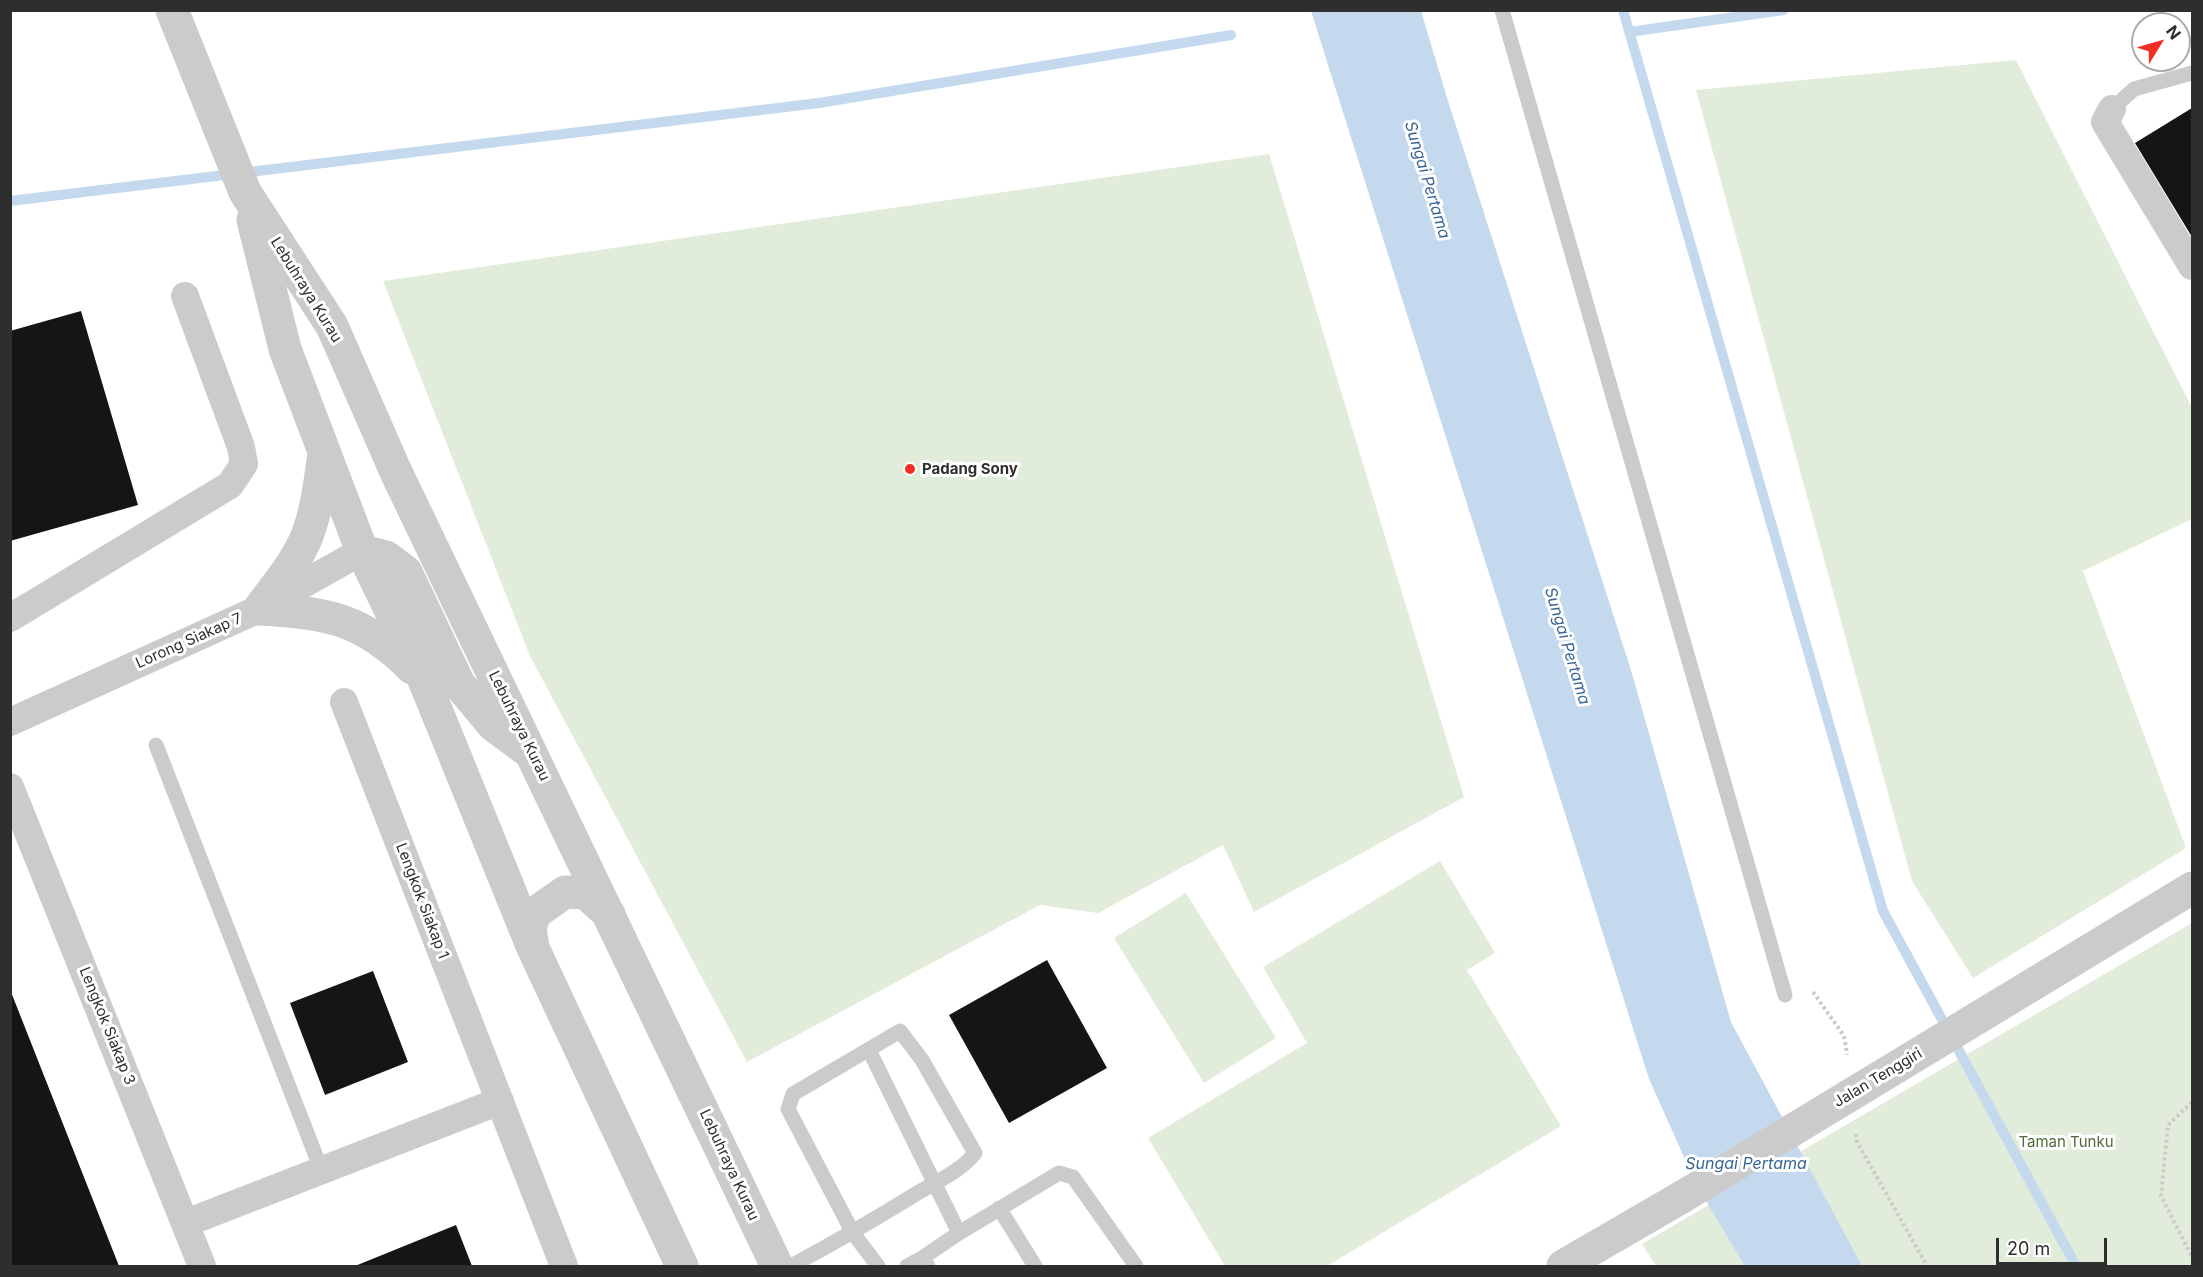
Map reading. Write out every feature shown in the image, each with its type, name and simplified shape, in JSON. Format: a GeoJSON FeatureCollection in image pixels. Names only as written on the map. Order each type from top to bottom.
{"type":"FeatureCollection","features":[{"type":"Feature","properties":{"kind":"street","name":"Lebuhraya Kurau"},"geometry":{"type":"LineString","coordinates":[[171,10],[245,194],[285,349],[362,551],[424,680],[532,948],[682,1266]]}},
{"type":"Feature","properties":{"kind":"street"},"geometry":{"type":"LineString","coordinates":[[2112,109],[2105,122],[2193,266]]}},
{"type":"Feature","properties":{"kind":"street","name":"Lebuhraya Kurau"},"geometry":{"type":"LineString","coordinates":[[245,194],[332,326],[396,472],[777,1266]]}},
{"type":"Feature","properties":{"kind":"street"},"geometry":{"type":"LineString","coordinates":[[10,618],[230,485],[244,464],[241,447],[185,296]]}},
{"type":"Feature","properties":{"kind":"street"},"geometry":{"type":"LineString","coordinates":[[259,609],[286,573],[307,536],[324,453]]}},
{"type":"Feature","properties":{"kind":"street"},"geometry":{"type":"LineString","coordinates":[[362,551],[386,557],[406,572],[459,684],[493,725],[533,755]]}},
{"type":"Feature","properties":{"kind":"street","name":"Lorong Siakap 7"},"geometry":{"type":"LineString","coordinates":[[10,722],[259,609],[362,551]]}},
{"type":"Feature","properties":{"kind":"street"},"geometry":{"type":"LineString","coordinates":[[259,609],[310,612],[354,624],[387,643],[424,680]]}},
{"type":"Feature","properties":{"kind":"street","name":"Lengkok Siakap 1"},"geometry":{"type":"LineString","coordinates":[[344,702],[564,1266]]}},
{"type":"Feature","properties":{"kind":"street","name":"Lengkok Siakap 3"},"geometry":{"type":"LineString","coordinates":[[10,787],[202,1266]]}},
{"type":"Feature","properties":{"kind":"street","name":"Jalan Tenggiri"},"geometry":{"type":"LineString","coordinates":[[1563,1266],[1682,1197],[2193,888]]}},
{"type":"Feature","properties":{"kind":"street"},"geometry":{"type":"LineString","coordinates":[[532,948],[530,928],[535,913],[565,892],[586,893],[609,914]]}},
{"type":"Feature","properties":{"kind":"street"},"geometry":{"type":"LineString","coordinates":[[186,1223],[500,1101]]}},
{"type":"Feature","properties":{"kind":"lane"},"geometry":{"type":"LineString","coordinates":[[1502,10],[1785,995]]}},
{"type":"Feature","properties":{"kind":"lane"},"geometry":{"type":"LineString","coordinates":[[2112,109],[2134,89],[2193,73]]}},
{"type":"Feature","properties":{"kind":"lane"},"geometry":{"type":"LineString","coordinates":[[156,745],[321,1169]]}},
{"type":"Feature","properties":{"kind":"lane"},"geometry":{"type":"LineString","coordinates":[[790,1266],[853,1233],[970,1160],[975,1153],[922,1060],[900,1031],[793,1094],[788,1109],[853,1233],[878,1266]]}},
{"type":"Feature","properties":{"kind":"lane"},"geometry":{"type":"LineString","coordinates":[[869,1050],[959,1233]]}},
{"type":"Feature","properties":{"kind":"lane"},"geometry":{"type":"LineString","coordinates":[[907,1266],[925,1262],[959,1233],[1059,1173],[1073,1177],[1136,1266]]}},
{"type":"Feature","properties":{"kind":"lane"},"geometry":{"type":"LineString","coordinates":[[999,1208],[1035,1266]]}},
{"type":"Feature","properties":{"kind":"path"},"geometry":{"type":"LineString","coordinates":[[2193,1102],[2168,1125],[2161,1196],[2193,1257]]}},
{"type":"Feature","properties":{"kind":"green space"},"geometry":{"type":"Polygon","coordinates":[[[2016,60],[2192,408],[2192,519],[2083,571],[2186,848],[1973,978],[1912,881],[1696,90],[2016,60]]]}},
{"type":"Feature","properties":{"kind":"green space","name":"Padang Sony"},"geometry":{"type":"Polygon","coordinates":[[[1269,154],[1464,797],[1254,912],[1223,845],[1098,913],[1040,905],[747,1062],[530,656],[383,281],[1269,154]]]}},
{"type":"Feature","properties":{"kind":"green space"},"geometry":{"type":"Polygon","coordinates":[[[1440,861],[1495,953],[1467,970],[1561,1126],[1327,1266],[1225,1266],[1148,1138],[1307,1043],[1263,967],[1440,861]]]}},
{"type":"Feature","properties":{"kind":"green space"},"geometry":{"type":"Polygon","coordinates":[[[1186,893],[1276,1038],[1204,1083],[1114,938],[1186,893]]]}},
{"type":"Feature","properties":{"kind":"green space","name":"Taman Tunku"},"geometry":{"type":"Polygon","coordinates":[[[2192,923],[2192,1266],[1656,1266],[1642,1244],[2192,923]]]}},
{"type":"Feature","properties":{"kind":"water","name":"Sungai Pertama"},"geometry":{"type":"Polygon","coordinates":[[[1311,11],[1421,11],[1631,670],[1731,1022],[1862,1266],[1745,1266],[1697,1186],[1649,1079],[1311,11]]]}},
{"type":"Feature","properties":{"kind":"building"},"geometry":{"type":"Polygon","coordinates":[[[2192,108],[2192,237],[2135,143],[2192,108]]]}},
{"type":"Feature","properties":{"kind":"building"},"geometry":{"type":"Polygon","coordinates":[[[81,311],[138,505],[10,541],[10,331],[81,311]]]}},
{"type":"Feature","properties":{"kind":"building"},"geometry":{"type":"Polygon","coordinates":[[[1047,960],[1107,1068],[1009,1123],[949,1015],[1047,960]]]}},
{"type":"Feature","properties":{"kind":"building"},"geometry":{"type":"Polygon","coordinates":[[[373,971],[408,1062],[325,1095],[290,1003],[373,971]]]}},
{"type":"Feature","properties":{"kind":"building"},"geometry":{"type":"Polygon","coordinates":[[[11,992],[119,1266],[10,1266],[11,992]]]}},
{"type":"Feature","properties":{"kind":"building"},"geometry":{"type":"Polygon","coordinates":[[[456,1225],[472,1266],[355,1266],[456,1225]]]}},
{"type":"Feature","properties":{"kind":"waterway"},"geometry":{"type":"LineString","coordinates":[[1623,10],[1883,911],[2076,1266]]}},
{"type":"Feature","properties":{"kind":"waterway"},"geometry":{"type":"LineString","coordinates":[[1629,32],[1784,10]]}},
{"type":"Feature","properties":{"kind":"waterway"},"geometry":{"type":"LineString","coordinates":[[10,201],[819,103],[1231,35]]}},
{"type":"Feature","properties":{"kind":"place","name":"Padang Sony"},"geometry":{"type":"Point","coordinates":[910,469]}}]}
